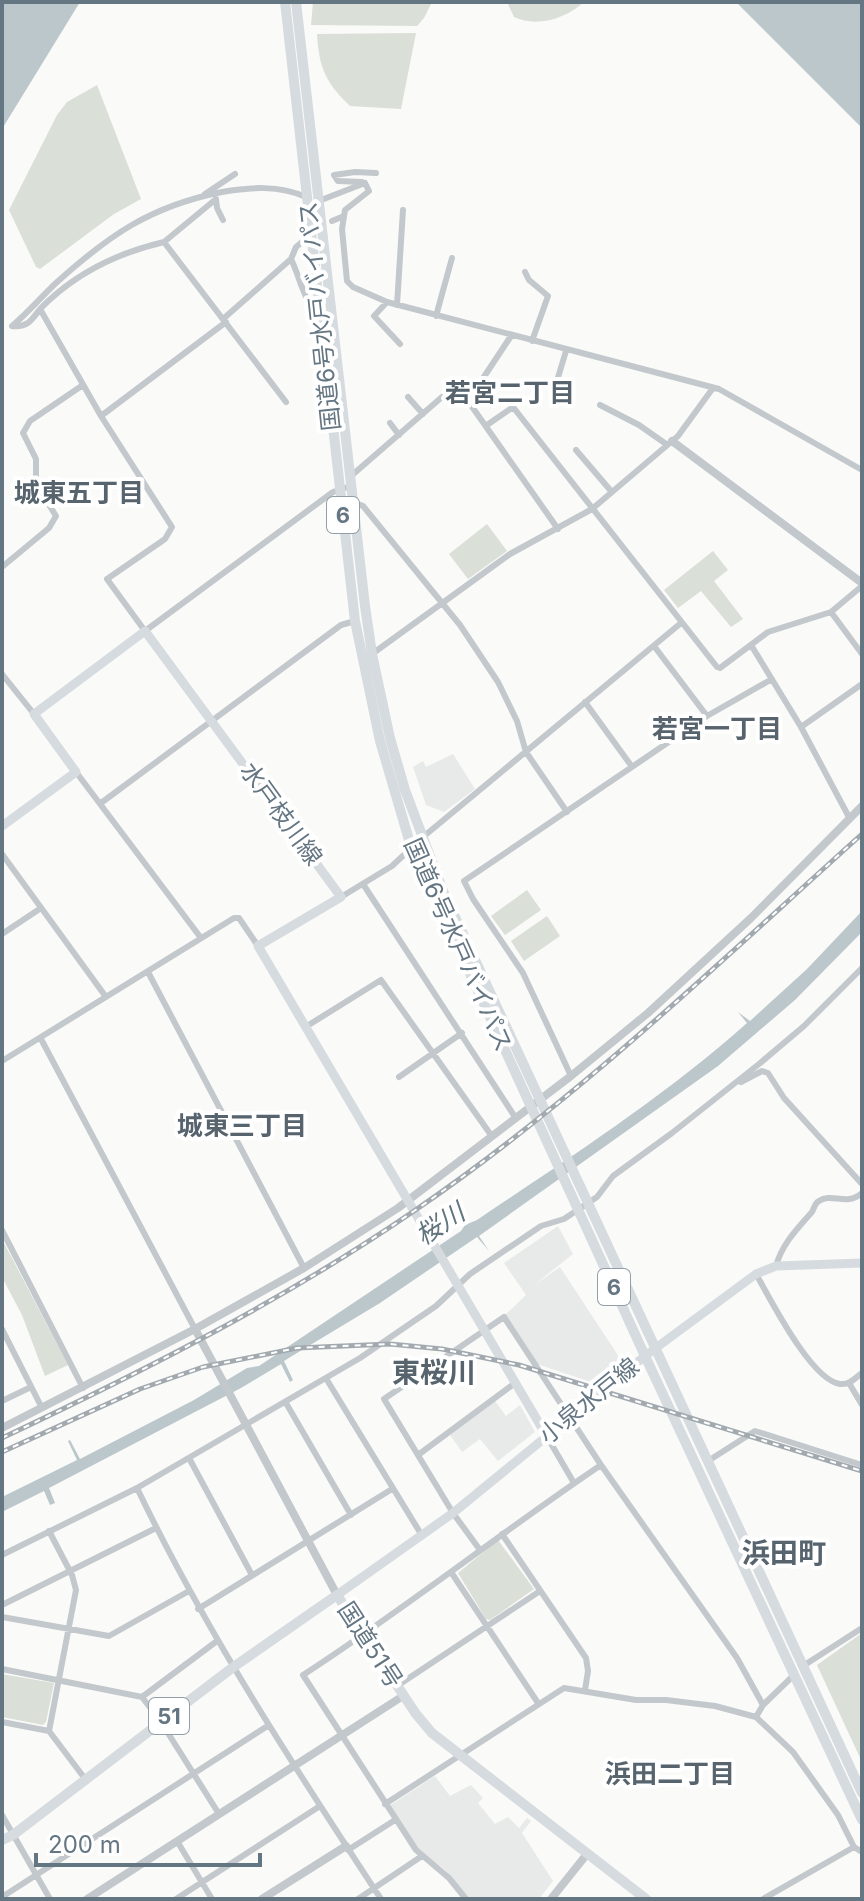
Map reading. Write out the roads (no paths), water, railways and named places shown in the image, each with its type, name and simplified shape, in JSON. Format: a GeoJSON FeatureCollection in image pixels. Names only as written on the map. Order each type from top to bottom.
{"type":"FeatureCollection","features":[{"type":"Feature","properties":{"kind":"highway","name":"国道6号水戸バイパス"},"geometry":{"type":"LineString","coordinates":[[285,2],[310,175],[318,202],[347,484],[355,621],[380,741],[412,849],[588,1216],[656,1348],[862,1793]]}},
{"type":"Feature","properties":{"kind":"highway","name":"国道6号水戸バイパス"},"geometry":{"type":"LineString","coordinates":[[296,2],[310,175],[307,197],[319,314],[347,484],[353,502],[372,654],[397,762],[423,837],[529,1092]]}},
{"type":"Feature","properties":{"kind":"highway","name":"国道6号水戸バイパス"},"geometry":{"type":"LineString","coordinates":[[588,1216],[645,1356],[862,1820]]}},
{"type":"Feature","properties":{"kind":"highway","name":"国道51号"},"geometry":{"type":"LineString","coordinates":[[2,1840],[13,1835],[232,1668],[337,1595],[403,1696],[432,1733],[646,1899]]}},
{"type":"Feature","properties":{"kind":"main road"},"geometry":{"type":"LineString","coordinates":[[2,826],[76,772],[34,714],[145,631]]}},
{"type":"Feature","properties":{"kind":"main road","name":"水戸枝川線"},"geometry":{"type":"LineString","coordinates":[[145,631],[341,897]]}},
{"type":"Feature","properties":{"kind":"main road"},"geometry":{"type":"LineString","coordinates":[[341,897],[258,946],[546,1435]]}},
{"type":"Feature","properties":{"kind":"main road","name":"小泉水戸線"},"geometry":{"type":"LineString","coordinates":[[337,1595],[453,1513],[645,1356],[756,1274],[776,1266],[862,1263]]}},
{"type":"Feature","properties":{"kind":"street"},"geometry":{"type":"LineString","coordinates":[[365,183],[338,181],[334,175],[376,173]]}},
{"type":"Feature","properties":{"kind":"street"},"geometry":{"type":"LineString","coordinates":[[202,196],[235,174]]}},
{"type":"Feature","properties":{"kind":"street"},"geometry":{"type":"LineString","coordinates":[[216,196],[164,242],[87,270],[54,295],[23,327],[12,326],[58,281],[125,227],[167,206],[259,186],[318,202],[365,183]]}},
{"type":"Feature","properties":{"kind":"street"},"geometry":{"type":"LineString","coordinates":[[365,183],[369,191],[345,210],[342,229],[347,281],[353,287],[387,302],[436,316],[727,392],[862,470]]}},
{"type":"Feature","properties":{"kind":"street"},"geometry":{"type":"LineString","coordinates":[[216,196],[223,220]]}},
{"type":"Feature","properties":{"kind":"street"},"geometry":{"type":"LineString","coordinates":[[397,305],[403,210]]}},
{"type":"Feature","properties":{"kind":"street"},"geometry":{"type":"LineString","coordinates":[[332,221],[344,216]]}},
{"type":"Feature","properties":{"kind":"street"},"geometry":{"type":"LineString","coordinates":[[164,242],[286,402]]}},
{"type":"Feature","properties":{"kind":"street"},"geometry":{"type":"LineString","coordinates":[[101,416],[224,320],[291,259],[302,242]]}},
{"type":"Feature","properties":{"kind":"street"},"geometry":{"type":"LineString","coordinates":[[436,316],[452,258]]}},
{"type":"Feature","properties":{"kind":"street"},"geometry":{"type":"LineString","coordinates":[[291,259],[308,303],[319,314]]}},
{"type":"Feature","properties":{"kind":"street"},"geometry":{"type":"LineString","coordinates":[[525,272],[529,280],[548,296],[532,341]]}},
{"type":"Feature","properties":{"kind":"street"},"geometry":{"type":"LineString","coordinates":[[387,302],[374,316],[400,344]]}},
{"type":"Feature","properties":{"kind":"street"},"geometry":{"type":"LineString","coordinates":[[40,309],[101,416],[172,527],[165,539],[107,579],[145,631],[347,484],[442,397]]}},
{"type":"Feature","properties":{"kind":"street"},"geometry":{"type":"LineString","coordinates":[[511,336],[468,401],[558,529]]}},
{"type":"Feature","properties":{"kind":"street"},"geometry":{"type":"LineString","coordinates":[[556,384],[566,351]]}},
{"type":"Feature","properties":{"kind":"street"},"geometry":{"type":"LineString","coordinates":[[2,567],[49,528],[56,516],[36,484],[36,459],[23,433],[24,428],[83,385]]}},
{"type":"Feature","properties":{"kind":"street"},"geometry":{"type":"LineString","coordinates":[[372,654],[510,554],[592,509],[695,416],[713,388]]}},
{"type":"Feature","properties":{"kind":"street"},"geometry":{"type":"LineString","coordinates":[[408,397],[423,414]]}},
{"type":"Feature","properties":{"kind":"street"},"geometry":{"type":"LineString","coordinates":[[487,425],[513,407],[717,667],[720,668],[768,632],[831,612],[862,585],[669,442],[600,405]]}},
{"type":"Feature","properties":{"kind":"street"},"geometry":{"type":"LineString","coordinates":[[390,423],[399,435]]}},
{"type":"Feature","properties":{"kind":"street"},"geometry":{"type":"LineString","coordinates":[[576,450],[611,491]]}},
{"type":"Feature","properties":{"kind":"street"},"geometry":{"type":"LineString","coordinates":[[353,502],[363,506],[443,604],[498,682],[517,721],[526,752],[567,812]]}},
{"type":"Feature","properties":{"kind":"street"},"geometry":{"type":"LineString","coordinates":[[831,612],[862,654]]}},
{"type":"Feature","properties":{"kind":"street"},"geometry":{"type":"LineString","coordinates":[[101,803],[341,625],[355,621]]}},
{"type":"Feature","properties":{"kind":"street"},"geometry":{"type":"LineString","coordinates":[[341,897],[392,866],[681,623]]}},
{"type":"Feature","properties":{"kind":"street"},"geometry":{"type":"LineString","coordinates":[[751,645],[801,727],[850,819]]}},
{"type":"Feature","properties":{"kind":"street"},"geometry":{"type":"LineString","coordinates":[[654,646],[707,716]]}},
{"type":"Feature","properties":{"kind":"street"},"geometry":{"type":"LineString","coordinates":[[2,674],[34,714]]}},
{"type":"Feature","properties":{"kind":"street"},"geometry":{"type":"LineString","coordinates":[[571,1076],[523,973],[464,881],[707,716],[772,679]]}},
{"type":"Feature","properties":{"kind":"street"},"geometry":{"type":"LineString","coordinates":[[801,727],[862,684]]}},
{"type":"Feature","properties":{"kind":"street"},"geometry":{"type":"LineString","coordinates":[[585,702],[630,764]]}},
{"type":"Feature","properties":{"kind":"street"},"geometry":{"type":"LineString","coordinates":[[76,772],[201,938]]}},
{"type":"Feature","properties":{"kind":"street"},"geometry":{"type":"LineString","coordinates":[[2,1428],[195,1329],[304,1268],[409,1199],[571,1076],[694,973],[809,863],[862,806]]}},
{"type":"Feature","properties":{"kind":"street"},"geometry":{"type":"LineString","coordinates":[[2,854],[106,997]]}},
{"type":"Feature","properties":{"kind":"street"},"geometry":{"type":"LineString","coordinates":[[363,884],[515,1117]]}},
{"type":"Feature","properties":{"kind":"street"},"geometry":{"type":"LineString","coordinates":[[2,934],[41,908]]}},
{"type":"Feature","properties":{"kind":"street"},"geometry":{"type":"LineString","coordinates":[[2,1061],[234,918],[239,918],[258,946]]}},
{"type":"Feature","properties":{"kind":"street"},"geometry":{"type":"LineString","coordinates":[[2,1555],[137,1488],[327,1380],[436,1306],[456,1283],[541,1226],[564,1219],[597,1197],[613,1176],[804,1026],[862,968]]}},
{"type":"Feature","properties":{"kind":"street"},"geometry":{"type":"LineString","coordinates":[[148,972],[304,1268]]}},
{"type":"Feature","properties":{"kind":"street"},"geometry":{"type":"LineString","coordinates":[[307,1026],[381,980],[491,1135]]}},
{"type":"Feature","properties":{"kind":"street"},"geometry":{"type":"LineString","coordinates":[[399,1077],[462,1033]]}},
{"type":"Feature","properties":{"kind":"street"},"geometry":{"type":"LineString","coordinates":[[41,1039],[337,1595]]}},
{"type":"Feature","properties":{"kind":"street"},"geometry":{"type":"LineString","coordinates":[[734,1084],[762,1071],[768,1073],[784,1098],[862,1184]]}},
{"type":"Feature","properties":{"kind":"street"},"geometry":{"type":"LineString","coordinates":[[776,1266],[779,1254],[819,1201],[832,1198],[848,1201],[862,1193]]}},
{"type":"Feature","properties":{"kind":"street"},"geometry":{"type":"LineString","coordinates":[[2,1230],[83,1388]]}},
{"type":"Feature","properties":{"kind":"street"},"geometry":{"type":"LineString","coordinates":[[756,1274],[815,1370],[837,1384],[849,1383],[862,1373]]}},
{"type":"Feature","properties":{"kind":"street"},"geometry":{"type":"LineString","coordinates":[[480,1550],[453,1513],[384,1399],[504,1317],[601,1465],[737,1658],[763,1705]]}},
{"type":"Feature","properties":{"kind":"street"},"geometry":{"type":"LineString","coordinates":[[2,1329],[42,1408]]}},
{"type":"Feature","properties":{"kind":"street"},"geometry":{"type":"LineString","coordinates":[[327,1380],[421,1534]]}},
{"type":"Feature","properties":{"kind":"street"},"geometry":{"type":"LineString","coordinates":[[418,1455],[515,1383]]}},
{"type":"Feature","properties":{"kind":"street"},"geometry":{"type":"LineString","coordinates":[[849,1383],[862,1405]]}},
{"type":"Feature","properties":{"kind":"street"},"geometry":{"type":"LineString","coordinates":[[2,1401],[31,1387]]}},
{"type":"Feature","properties":{"kind":"street"},"geometry":{"type":"LineString","coordinates":[[286,1403],[351,1515]]}},
{"type":"Feature","properties":{"kind":"street"},"geometry":{"type":"LineString","coordinates":[[708,1461],[755,1431],[862,1465]]}},
{"type":"Feature","properties":{"kind":"street"},"geometry":{"type":"LineString","coordinates":[[546,1435],[574,1483]]}},
{"type":"Feature","properties":{"kind":"street"},"geometry":{"type":"LineString","coordinates":[[189,1458],[252,1575]]}},
{"type":"Feature","properties":{"kind":"street"},"geometry":{"type":"LineString","coordinates":[[455,1899],[464,1897],[441,1870],[422,1856],[395,1820],[303,1675],[364,1635],[601,1465]]}},
{"type":"Feature","properties":{"kind":"street"},"geometry":{"type":"LineString","coordinates":[[137,1488],[198,1609],[232,1668],[381,1899]]}},
{"type":"Feature","properties":{"kind":"street"},"geometry":{"type":"LineString","coordinates":[[198,1609],[392,1489]]}},
{"type":"Feature","properties":{"kind":"street"},"geometry":{"type":"LineString","coordinates":[[2,1605],[156,1528]]}},
{"type":"Feature","properties":{"kind":"street"},"geometry":{"type":"LineString","coordinates":[[49,1531],[70,1570],[76,1590],[49,1731]]}},
{"type":"Feature","properties":{"kind":"street"},"geometry":{"type":"LineString","coordinates":[[502,1534],[586,1658],[588,1671],[585,1690]]}},
{"type":"Feature","properties":{"kind":"street"},"geometry":{"type":"LineString","coordinates":[[451,1572],[538,1703]]}},
{"type":"Feature","properties":{"kind":"street"},"geometry":{"type":"LineString","coordinates":[[2,1617],[109,1636],[189,1591]]}},
{"type":"Feature","properties":{"kind":"street"},"geometry":{"type":"LineString","coordinates":[[397,1686],[540,1591]]}},
{"type":"Feature","properties":{"kind":"street"},"geometry":{"type":"LineString","coordinates":[[756,1717],[763,1705],[803,1666],[862,1628]]}},
{"type":"Feature","properties":{"kind":"street"},"geometry":{"type":"LineString","coordinates":[[142,1697],[217,1641]]}},
{"type":"Feature","properties":{"kind":"street"},"geometry":{"type":"LineString","coordinates":[[2,1669],[142,1697],[219,1814]]}},
{"type":"Feature","properties":{"kind":"street"},"geometry":{"type":"LineString","coordinates":[[385,1804],[564,1688],[585,1690],[636,1700],[715,1706],[756,1717],[793,1752],[838,1815],[854,1847],[862,1852]]}},
{"type":"Feature","properties":{"kind":"street"},"geometry":{"type":"LineString","coordinates":[[87,1899],[403,1696]]}},
{"type":"Feature","properties":{"kind":"street"},"geometry":{"type":"LineString","coordinates":[[2,1722],[49,1731],[86,1780]]}},
{"type":"Feature","properties":{"kind":"street"},"geometry":{"type":"LineString","coordinates":[[2,1897],[269,1725]]}},
{"type":"Feature","properties":{"kind":"street"},"geometry":{"type":"LineString","coordinates":[[176,1899],[320,1806]]}},
{"type":"Feature","properties":{"kind":"street"},"geometry":{"type":"LineString","coordinates":[[2,1815],[50,1899]]}},
{"type":"Feature","properties":{"kind":"street"},"geometry":{"type":"LineString","coordinates":[[262,1899],[395,1820]]}},
{"type":"Feature","properties":{"kind":"street"},"geometry":{"type":"LineString","coordinates":[[177,1841],[212,1899]]}},
{"type":"Feature","properties":{"kind":"street"},"geometry":{"type":"LineString","coordinates":[[763,1899],[854,1847]]}},
{"type":"Feature","properties":{"kind":"street"},"geometry":{"type":"LineString","coordinates":[[551,1899],[587,1854]]}},
{"type":"Feature","properties":{"kind":"street"},"geometry":{"type":"LineString","coordinates":[[358,1899],[422,1856]]}},
{"type":"Feature","properties":{"kind":"railway"},"geometry":{"type":"LineString","coordinates":[[2,1438],[212,1333],[315,1275],[414,1211],[533,1123],[589,1077],[862,834]]}},
{"type":"Feature","properties":{"kind":"railway"},"geometry":{"type":"LineString","coordinates":[[2,1452],[140,1389],[203,1367],[297,1348],[390,1344],[442,1349],[519,1365],[862,1471]]}},
{"type":"Feature","properties":{"kind":"district","name":"若宮二丁目"},"geometry":{"type":"Point","coordinates":[510,393]}},
{"type":"Feature","properties":{"kind":"district","name":"城東五丁目"},"geometry":{"type":"Point","coordinates":[79,493]}},
{"type":"Feature","properties":{"kind":"district","name":"若宮一丁目"},"geometry":{"type":"Point","coordinates":[717,729]}},
{"type":"Feature","properties":{"kind":"district","name":"城東三丁目"},"geometry":{"type":"Point","coordinates":[242,1126]}},
{"type":"Feature","properties":{"kind":"district","name":"東桜川"},"geometry":{"type":"Point","coordinates":[434,1372]}},
{"type":"Feature","properties":{"kind":"district","name":"浜田町"},"geometry":{"type":"Point","coordinates":[784,1553]}},
{"type":"Feature","properties":{"kind":"district","name":"浜田二丁目"},"geometry":{"type":"Point","coordinates":[670,1774]}},
{"type":"Feature","properties":{"kind":"water label","name":"桜川"},"geometry":{"type":"Point","coordinates":[440,1224]}}]}
